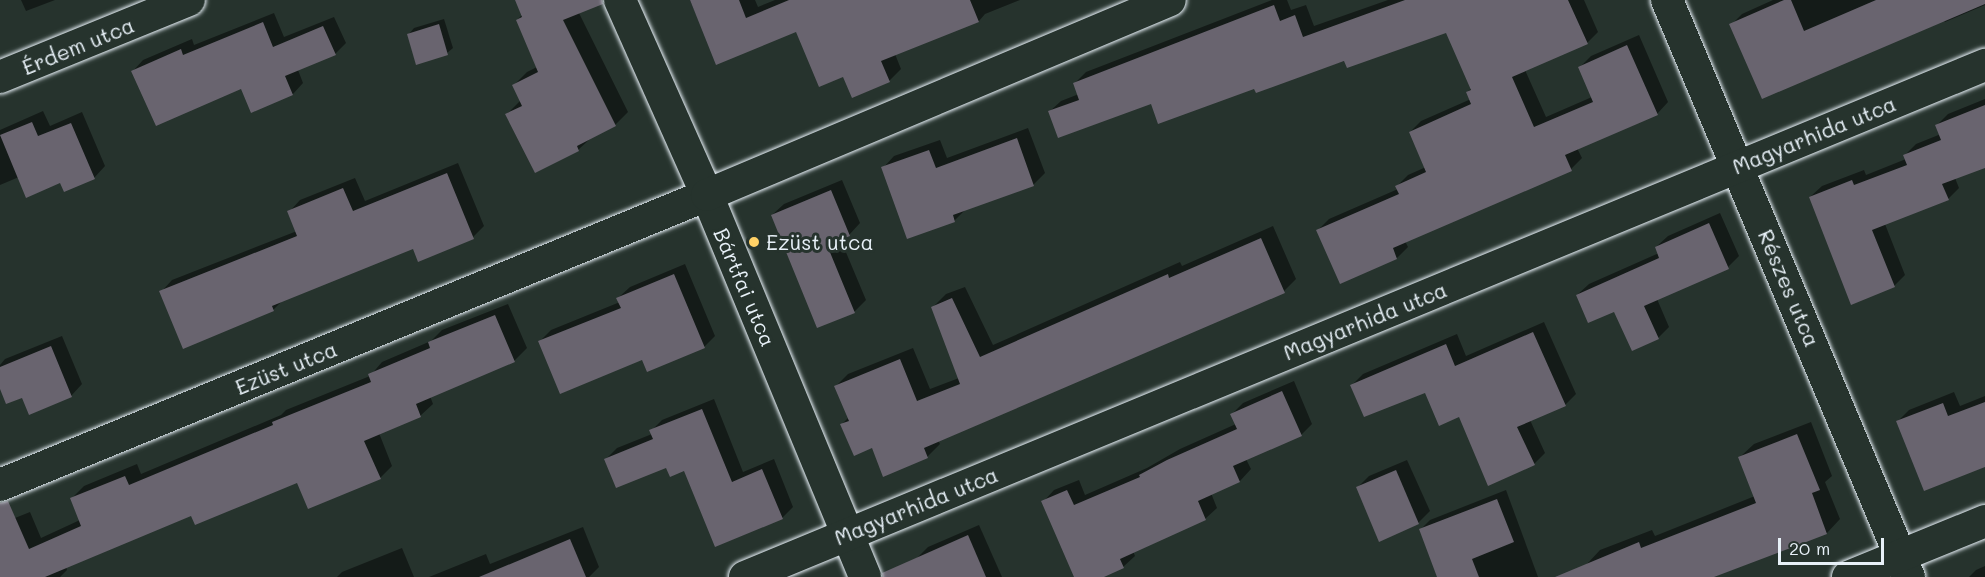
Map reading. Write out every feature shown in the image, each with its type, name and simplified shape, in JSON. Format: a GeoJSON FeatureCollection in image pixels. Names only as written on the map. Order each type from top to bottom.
{"type":"FeatureCollection","features":[{"type":"Feature","properties":{"kind":"street","name":"Érdem utca"},"geometry":{"type":"LineString","coordinates":[[0,77],[154,7],[189,0]]}},
{"type":"Feature","properties":{"kind":"street","name":"Bártfai utca"},"geometry":{"type":"LineString","coordinates":[[620,0],[707,195],[865,577]]}},
{"type":"Feature","properties":{"kind":"street","name":"Ezüst utca"},"geometry":{"type":"LineString","coordinates":[[0,485],[707,195],[1170,0]]}},
{"type":"Feature","properties":{"kind":"street","name":"Részes utca"},"geometry":{"type":"LineString","coordinates":[[1667,0],[1905,566]]}},
{"type":"Feature","properties":{"kind":"street","name":"Magyarhida utca"},"geometry":{"type":"LineString","coordinates":[[745,577],[1985,65]]}},
{"type":"Feature","properties":{"kind":"street"},"geometry":{"type":"LineString","coordinates":[[1848,577],[1905,566],[1985,521]]}},
{"type":"Feature","properties":{"kind":"building"},"geometry":{"type":"Polygon","coordinates":[[[515,0],[602,0],[603,4],[563,20],[616,126],[577,146],[579,151],[535,173],[505,114],[522,106],[512,85],[538,72],[516,20],[522,17],[515,0]]]}},
{"type":"Feature","properties":{"kind":"building"},"geometry":{"type":"Polygon","coordinates":[[[690,0],[739,0],[746,18],[789,0],[970,0],[979,22],[881,61],[890,82],[852,98],[843,77],[819,87],[796,32],[716,65],[690,0]]]}},
{"type":"Feature","properties":{"kind":"building"},"geometry":{"type":"Polygon","coordinates":[[[1405,0],[1568,0],[1588,44],[1512,77],[1534,127],[1593,102],[1578,67],[1627,45],[1658,115],[1565,155],[1572,171],[1393,248],[1397,259],[1340,284],[1316,230],[1399,194],[1395,186],[1426,172],[1409,132],[1471,104],[1466,92],[1471,90],[1446,33],[1347,68],[1344,61],[1256,93],[1254,89],[1158,124],[1151,104],[1058,138],[1048,111],[1079,100],[1073,83],[1274,5],[1280,21],[1295,15],[1303,37],[1405,0]]]}},
{"type":"Feature","properties":{"kind":"building"},"geometry":{"type":"Polygon","coordinates":[[[1784,0],[1791,0],[1804,31],[1876,0],[1985,0],[1985,4],[1762,99],[1729,24],[1784,0]]]}},
{"type":"Feature","properties":{"kind":"building"},"geometry":{"type":"Polygon","coordinates":[[[263,22],[273,47],[323,26],[336,55],[285,76],[293,95],[251,113],[241,89],[156,126],[131,71],[181,49],[183,55],[263,22]]]}},
{"type":"Feature","properties":{"kind":"building"},"geometry":{"type":"Polygon","coordinates":[[[439,24],[448,55],[416,65],[407,34],[439,24]]]}},
{"type":"Feature","properties":{"kind":"building"},"geometry":{"type":"Polygon","coordinates":[[[1985,105],[1985,168],[1942,184],[1949,200],[1872,230],[1895,287],[1851,305],[1809,197],[1852,180],[1854,185],[1907,165],[1903,155],[1941,140],[1935,125],[1985,105]]]}},
{"type":"Feature","properties":{"kind":"building"},"geometry":{"type":"Polygon","coordinates":[[[32,122],[38,136],[71,123],[95,179],[64,192],[60,183],[26,198],[0,135],[32,122]]]}},
{"type":"Feature","properties":{"kind":"building"},"geometry":{"type":"Polygon","coordinates":[[[1017,138],[1034,186],[953,215],[955,222],[907,239],[881,167],[929,150],[936,168],[1017,138]]]}},
{"type":"Feature","properties":{"kind":"building"},"geometry":{"type":"Polygon","coordinates":[[[447,173],[474,239],[418,262],[413,249],[272,306],[274,311],[183,349],[159,291],[297,236],[287,211],[343,188],[353,211],[447,173]]]}},
{"type":"Feature","properties":{"kind":"building"},"geometry":{"type":"Polygon","coordinates":[[[831,190],[850,236],[827,245],[855,313],[817,328],[771,215],[831,190]]]}},
{"type":"Feature","properties":{"kind":"building"},"geometry":{"type":"Polygon","coordinates":[[[1709,223],[1729,269],[1644,306],[1659,339],[1632,351],[1614,312],[1588,323],[1576,295],[1659,258],[1655,247],[1709,223]]]}},
{"type":"Feature","properties":{"kind":"building"},"geometry":{"type":"Polygon","coordinates":[[[1261,238],[1285,293],[924,448],[928,458],[883,477],[872,448],[854,456],[840,424],[849,421],[834,386],[900,359],[917,401],[960,384],[931,307],[952,298],[980,357],[1168,274],[1169,278],[1261,238]]]}},
{"type":"Feature","properties":{"kind":"building"},"geometry":{"type":"Polygon","coordinates":[[[674,274],[705,348],[647,372],[642,360],[560,394],[538,341],[621,308],[616,298],[674,274]]]}},
{"type":"Feature","properties":{"kind":"building"},"geometry":{"type":"Polygon","coordinates":[[[495,315],[515,362],[416,404],[421,417],[364,441],[381,479],[308,509],[297,483],[195,525],[191,516],[45,577],[0,577],[0,503],[8,501],[29,549],[81,526],[70,498],[125,476],[129,485],[273,425],[272,422],[371,382],[368,374],[430,348],[428,342],[495,315]]]}},
{"type":"Feature","properties":{"kind":"building"},"geometry":{"type":"Polygon","coordinates":[[[1533,332],[1566,406],[1517,427],[1535,465],[1488,486],[1459,417],[1439,426],[1425,393],[1364,417],[1350,385],[1446,344],[1455,366],[1533,332]]]}},
{"type":"Feature","properties":{"kind":"building"},"geometry":{"type":"Polygon","coordinates":[[[51,346],[72,397],[29,415],[22,398],[6,404],[0,389],[0,367],[51,346]]]}},
{"type":"Feature","properties":{"kind":"building"},"geometry":{"type":"Polygon","coordinates":[[[1282,391],[1302,436],[1233,466],[1240,482],[1198,501],[1206,520],[1120,559],[1124,568],[1104,577],[1074,577],[1041,501],[1067,490],[1074,505],[1140,477],[1139,475],[1167,460],[1237,429],[1230,414],[1282,391]]]}},
{"type":"Feature","properties":{"kind":"building"},"geometry":{"type":"Polygon","coordinates":[[[1985,402],[1985,467],[1924,491],[1896,421],[1943,403],[1948,416],[1985,402]]]}},
{"type":"Feature","properties":{"kind":"building"},"geometry":{"type":"Polygon","coordinates":[[[702,409],[732,482],[762,469],[783,519],[715,547],[684,471],[670,477],[666,468],[616,488],[604,459],[653,439],[649,430],[702,409]]]}},
{"type":"Feature","properties":{"kind":"building"},"geometry":{"type":"Polygon","coordinates":[[[1797,434],[1820,490],[1812,493],[1827,534],[1714,577],[1555,577],[1639,542],[1641,548],[1756,503],[1738,457],[1797,434]]]}},
{"type":"Feature","properties":{"kind":"building"},"geometry":{"type":"Polygon","coordinates":[[[1396,470],[1419,524],[1379,542],[1356,487],[1396,470]]]}},
{"type":"Feature","properties":{"kind":"building"},"geometry":{"type":"Polygon","coordinates":[[[1497,499],[1514,542],[1472,559],[1479,577],[1437,577],[1419,529],[1497,499]]]}},
{"type":"Feature","properties":{"kind":"building"},"geometry":{"type":"Polygon","coordinates":[[[968,535],[986,577],[883,577],[882,573],[968,535]]]}},
{"type":"Feature","properties":{"kind":"building"},"geometry":{"type":"Polygon","coordinates":[[[570,539],[586,577],[479,577],[570,539]]]}},
{"type":"Feature","properties":{"kind":"place","name":"Ezüst utca"},"geometry":{"type":"Point","coordinates":[754,242]}}]}
